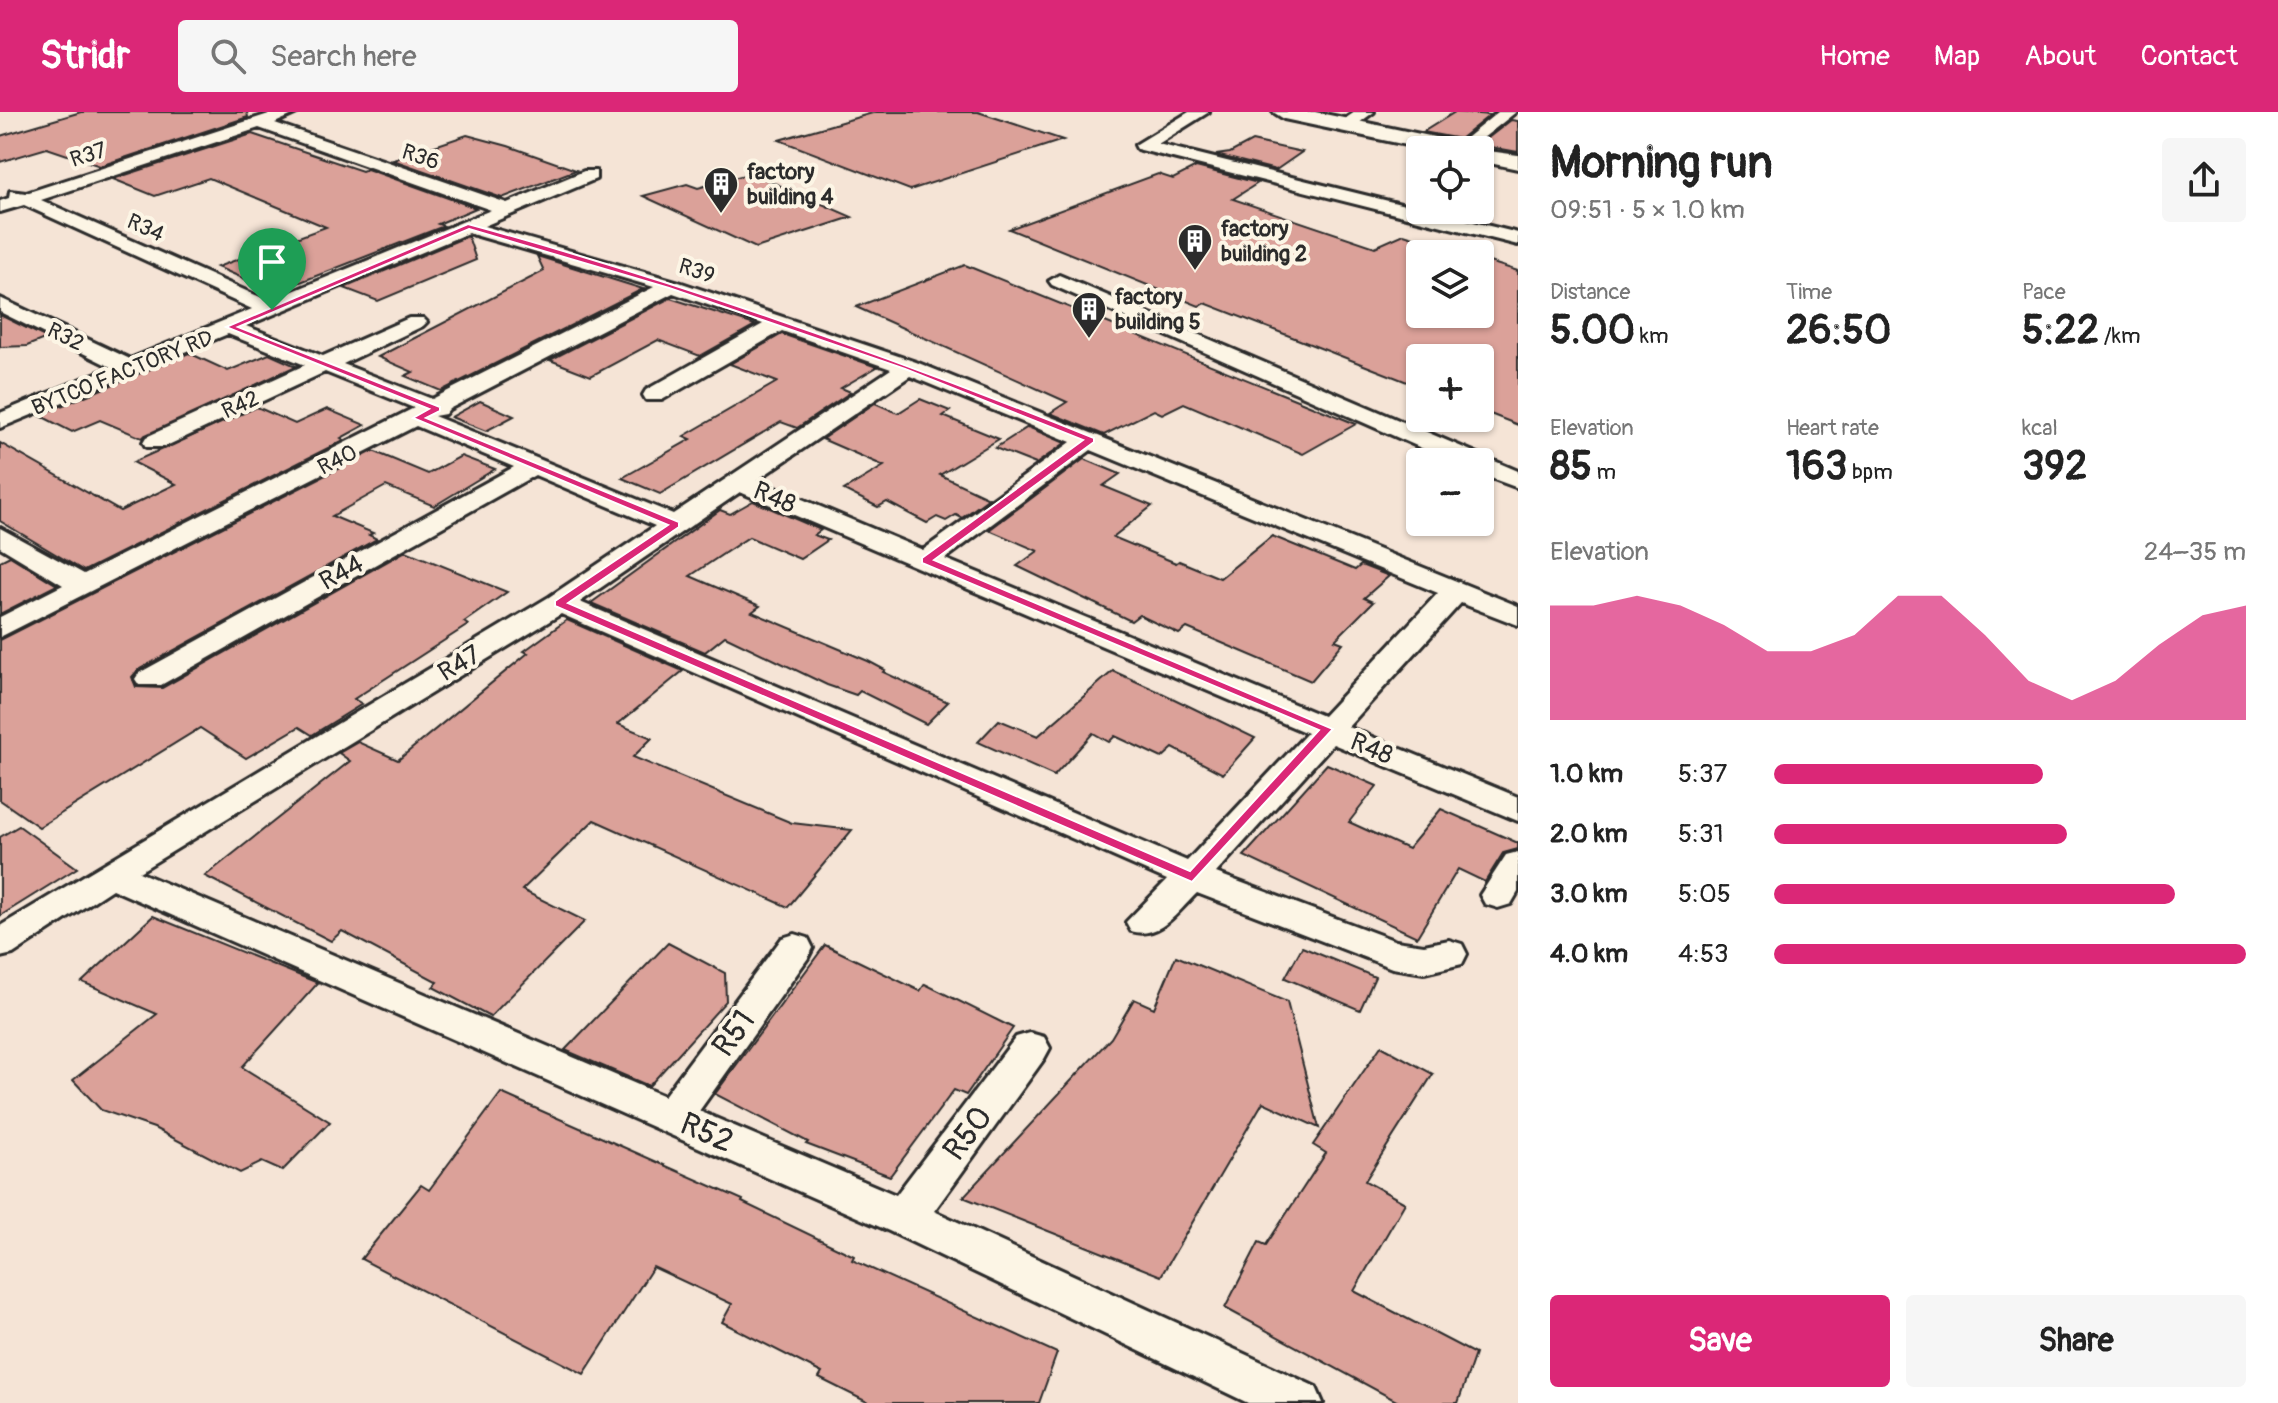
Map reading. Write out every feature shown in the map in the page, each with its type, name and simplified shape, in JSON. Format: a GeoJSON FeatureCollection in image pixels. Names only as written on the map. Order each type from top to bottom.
{"type":"FeatureCollection","features":[{"type":"Feature","properties":{"kind":"street","name":"R36"},"geometry":{"type":"LineString","coordinates":[[228,112],[509,210]]}},
{"type":"Feature","properties":{"kind":"street","name":"R37"},"geometry":{"type":"LineString","coordinates":[[0,207],[291,112]]}},
{"type":"Feature","properties":{"kind":"street"},"geometry":{"type":"LineString","coordinates":[[1201,112],[1143,145],[1518,239]]}},
{"type":"Feature","properties":{"kind":"street"},"geometry":{"type":"LineString","coordinates":[[1284,112],[1406,138]]}},
{"type":"Feature","properties":{"kind":"street"},"geometry":{"type":"LineString","coordinates":[[1346,125],[1366,112]]}},
{"type":"Feature","properties":{"kind":"street"},"geometry":{"type":"LineString","coordinates":[[1478,136],[1508,112]]}},
{"type":"Feature","properties":{"kind":"street"},"geometry":{"type":"LineString","coordinates":[[1494,157],[1518,162]]}},
{"type":"Feature","properties":{"kind":"street","name":"BYTCO FACTORY RD"},"geometry":{"type":"LineString","coordinates":[[0,421],[590,175]]}},
{"type":"Feature","properties":{"kind":"street","name":"R34"},"geometry":{"type":"LineString","coordinates":[[0,188],[272,310]]}},
{"type":"Feature","properties":{"kind":"street","name":"R39"},"geometry":{"type":"LineString","coordinates":[[468,227],[672,286],[908,367],[1518,616]]}},
{"type":"Feature","properties":{"kind":"street"},"geometry":{"type":"LineString","coordinates":[[1059,281],[1442,448]]}},
{"type":"Feature","properties":{"kind":"street","name":"R40"},"geometry":{"type":"LineString","coordinates":[[0,628],[427,414],[672,286]]}},
{"type":"Feature","properties":{"kind":"street","name":"R32"},"geometry":{"type":"LineString","coordinates":[[3,307],[131,368]]}},
{"type":"Feature","properties":{"kind":"street","name":"R42"},"geometry":{"type":"LineString","coordinates":[[155,442],[416,322]]}},
{"type":"Feature","properties":{"kind":"street"},"geometry":{"type":"LineString","coordinates":[[654,395],[781,323]]}},
{"type":"Feature","properties":{"kind":"street"},"geometry":{"type":"LineString","coordinates":[[230,327],[326,365],[533,466],[676,525]]}},
{"type":"Feature","properties":{"kind":"street","name":"R47"},"geometry":{"type":"LineString","coordinates":[[0,944],[110,874],[559,603],[908,367]]}},
{"type":"Feature","properties":{"kind":"street"},"geometry":{"type":"LineString","coordinates":[[926,560],[1090,440]]}},
{"type":"Feature","properties":{"kind":"street","name":"R44"},"geometry":{"type":"LineString","coordinates":[[150,679],[533,466]]}},
{"type":"Feature","properties":{"kind":"street"},"geometry":{"type":"LineString","coordinates":[[1494,471],[1518,480]]}},
{"type":"Feature","properties":{"kind":"street","name":"R48"},"geometry":{"type":"LineString","coordinates":[[739,482],[1518,810]]}},
{"type":"Feature","properties":{"kind":"street"},"geometry":{"type":"LineString","coordinates":[[0,536],[84,586]]}},
{"type":"Feature","properties":{"kind":"street"},"geometry":{"type":"LineString","coordinates":[[1144,922],[1192,877],[1457,590]]}},
{"type":"Feature","properties":{"kind":"street"},"geometry":{"type":"LineString","coordinates":[[559,603],[1192,877],[1392,954],[1424,959],[1449,954]]}},
{"type":"Feature","properties":{"kind":"street"},"geometry":{"type":"LineString","coordinates":[[1498,895],[1518,864]]}},
{"type":"Feature","properties":{"kind":"street","name":"R52"},"geometry":{"type":"LineString","coordinates":[[110,874],[904,1218],[1299,1403]]}},
{"type":"Feature","properties":{"kind":"street","name":"R51"},"geometry":{"type":"LineString","coordinates":[[671,1117],[795,948]]}},
{"type":"Feature","properties":{"kind":"street","name":"R50"},"geometry":{"type":"LineString","coordinates":[[904,1218],[1030,1048]]}},
{"type":"Feature","properties":{"kind":"building"},"geometry":{"type":"Polygon","coordinates":[[[81,112],[247,112],[248,117],[100,166],[47,148],[0,162],[0,136],[81,112]]]}},
{"type":"Feature","properties":{"kind":"building"},"geometry":{"type":"Polygon","coordinates":[[[876,112],[978,112],[1063,140],[910,190],[779,140],[876,112]]]}},
{"type":"Feature","properties":{"kind":"building"},"geometry":{"type":"Polygon","coordinates":[[[1455,112],[1490,115],[1464,136],[1423,132],[1455,112]]]}},
{"type":"Feature","properties":{"kind":"building"},"geometry":{"type":"Polygon","coordinates":[[[1511,120],[1518,121],[1518,152],[1494,148],[1494,136],[1491,136],[1511,120]]]}},
{"type":"Feature","properties":{"kind":"building"},"geometry":{"type":"Polygon","coordinates":[[[252,134],[362,171],[367,169],[476,208],[438,224],[444,226],[275,292],[217,267],[326,227],[209,178],[155,196],[113,179],[252,134]]]}},
{"type":"Feature","properties":{"kind":"building"},"geometry":{"type":"Polygon","coordinates":[[[467,135],[576,170],[502,198],[393,160],[467,135]]]}},
{"type":"Feature","properties":{"kind":"building"},"geometry":{"type":"Polygon","coordinates":[[[1252,141],[1302,152],[1276,170],[1216,155],[1230,153],[1252,141]]]}},
{"type":"Feature","properties":{"kind":"building"},"geometry":{"type":"Polygon","coordinates":[[[1196,167],[1258,183],[1233,199],[1375,247],[1404,234],[1420,239],[1406,240],[1406,328],[1494,328],[1494,263],[1518,271],[1518,425],[1494,416],[1494,344],[1406,344],[1406,382],[1205,303],[1199,306],[1009,229],[1158,174],[1173,179],[1196,167]]]}},
{"type":"Feature","properties":{"kind":"building"},"geometry":{"type":"Polygon","coordinates":[[[751,173],[852,217],[756,248],[643,196],[687,184],[698,188],[751,173]]]}},
{"type":"Feature","properties":{"kind":"building"},"geometry":{"type":"Polygon","coordinates":[[[468,236],[476,260],[378,301],[344,288],[468,236]]]}},
{"type":"Feature","properties":{"kind":"building"},"geometry":{"type":"Polygon","coordinates":[[[537,256],[643,289],[441,391],[405,376],[413,372],[378,357],[544,271],[537,256]]]}},
{"type":"Feature","properties":{"kind":"building","name":"factory building 5"},"geometry":{"type":"Polygon","coordinates":[[[965,265],[1356,424],[1303,454],[1184,403],[1162,414],[1154,410],[1104,435],[1050,413],[1067,402],[856,307],[965,265]]]}},
{"type":"Feature","properties":{"kind":"building"},"geometry":{"type":"Polygon","coordinates":[[[670,298],[755,325],[700,356],[658,340],[591,376],[550,360],[670,298]]]}},
{"type":"Feature","properties":{"kind":"building"},"geometry":{"type":"Polygon","coordinates":[[[0,315],[47,338],[27,346],[0,347],[0,315]]]}},
{"type":"Feature","properties":{"kind":"building"},"geometry":{"type":"Polygon","coordinates":[[[782,334],[877,367],[841,388],[851,392],[797,428],[781,422],[660,494],[622,478],[691,439],[684,436],[777,382],[730,364],[782,334]]]}},
{"type":"Feature","properties":{"kind":"building"},"geometry":{"type":"Polygon","coordinates":[[[189,353],[228,371],[269,354],[296,366],[142,438],[100,420],[72,432],[39,415],[189,353]]]}},
{"type":"Feature","properties":{"kind":"building"},"geometry":{"type":"Polygon","coordinates":[[[920,399],[950,411],[943,416],[999,439],[940,475],[989,498],[962,518],[956,515],[946,521],[937,517],[927,523],[887,502],[878,507],[844,490],[884,466],[822,439],[875,403],[898,413],[920,399]]]}},
{"type":"Feature","properties":{"kind":"building"},"geometry":{"type":"Polygon","coordinates":[[[480,401],[514,416],[486,431],[451,417],[480,401]]]}},
{"type":"Feature","properties":{"kind":"building"},"geometry":{"type":"Polygon","coordinates":[[[257,407],[295,424],[327,409],[365,425],[341,438],[344,440],[84,571],[0,521],[0,443],[120,511],[176,484],[133,462],[257,407]]]}},
{"type":"Feature","properties":{"kind":"building"},"geometry":{"type":"Polygon","coordinates":[[[1028,427],[1065,443],[1036,464],[995,448],[1028,427]]]}},
{"type":"Feature","properties":{"kind":"building"},"geometry":{"type":"Polygon","coordinates":[[[373,451],[428,474],[461,456],[495,469],[434,506],[386,486],[332,516],[373,533],[369,535],[377,539],[138,670],[132,677],[136,687],[162,688],[406,551],[507,592],[464,622],[468,625],[354,699],[362,704],[312,735],[299,727],[246,758],[200,728],[39,827],[0,800],[0,640],[373,451]]]}},
{"type":"Feature","properties":{"kind":"building"},"geometry":{"type":"Polygon","coordinates":[[[1084,459],[1120,474],[1103,486],[1152,506],[1113,537],[1176,563],[1179,561],[1220,578],[1272,536],[1355,570],[1361,565],[1389,576],[1364,598],[1373,602],[1335,640],[1343,643],[1311,681],[1187,628],[1179,634],[1139,615],[1131,621],[1017,566],[1038,551],[989,530],[1084,459]]]}},
{"type":"Feature","properties":{"kind":"building"},"geometry":{"type":"Polygon","coordinates":[[[753,501],[821,530],[814,535],[828,540],[800,559],[749,537],[690,576],[760,606],[752,612],[868,661],[885,670],[883,672],[948,702],[926,724],[860,691],[856,695],[827,685],[725,636],[705,652],[591,603],[720,510],[730,514],[753,501]]]}},
{"type":"Feature","properties":{"kind":"building"},"geometry":{"type":"Polygon","coordinates":[[[10,556],[57,585],[0,614],[0,561],[10,556]]]}},
{"type":"Feature","properties":{"kind":"building"},"geometry":{"type":"Polygon","coordinates":[[[567,620],[683,671],[618,724],[652,738],[633,757],[792,823],[852,830],[788,907],[594,820],[522,890],[585,921],[490,1017],[433,987],[438,982],[342,931],[331,941],[205,876],[350,761],[339,753],[358,742],[398,760],[528,653],[524,651],[567,620]]]}},
{"type":"Feature","properties":{"kind":"building"},"geometry":{"type":"Polygon","coordinates":[[[1113,671],[1255,738],[1223,774],[1173,748],[1162,758],[1115,736],[1109,742],[1093,733],[1054,776],[978,742],[999,720],[1038,736],[1113,671]]]}},
{"type":"Feature","properties":{"kind":"building"},"geometry":{"type":"Polygon","coordinates":[[[1327,764],[1377,786],[1349,822],[1408,849],[1441,809],[1518,843],[1518,849],[1503,853],[1485,882],[1458,869],[1417,937],[1244,856],[1327,764]]]}},
{"type":"Feature","properties":{"kind":"building"},"geometry":{"type":"Polygon","coordinates":[[[19,826],[77,868],[0,916],[0,837],[19,826]]]}},
{"type":"Feature","properties":{"kind":"building"},"geometry":{"type":"Polygon","coordinates":[[[153,916],[318,983],[242,1067],[330,1122],[282,1171],[262,1162],[240,1173],[154,1128],[101,1110],[73,1080],[157,1014],[82,982],[153,916]]]}},
{"type":"Feature","properties":{"kind":"building"},"geometry":{"type":"Polygon","coordinates":[[[668,943],[725,973],[726,1001],[649,1086],[565,1050],[668,943]]]}},
{"type":"Feature","properties":{"kind":"building"},"geometry":{"type":"Polygon","coordinates":[[[825,945],[920,991],[925,984],[1013,1028],[966,1095],[954,1090],[890,1176],[806,1144],[808,1142],[715,1094],[825,945]]]}},
{"type":"Feature","properties":{"kind":"building"},"geometry":{"type":"Polygon","coordinates":[[[1302,947],[1375,977],[1360,1010],[1285,978],[1302,947]]]}},
{"type":"Feature","properties":{"kind":"building"},"geometry":{"type":"Polygon","coordinates":[[[1176,956],[1287,1002],[1319,1128],[1263,1102],[1161,1276],[963,1197],[1111,1038],[1134,999],[1154,1008],[1176,956]]]}},
{"type":"Feature","properties":{"kind":"building"},"geometry":{"type":"Polygon","coordinates":[[[1381,1046],[1433,1074],[1365,1181],[1405,1203],[1354,1291],[1475,1354],[1458,1403],[1400,1403],[1225,1308],[1259,1242],[1266,1245],[1326,1153],[1313,1145],[1381,1046]]]}},
{"type":"Feature","properties":{"kind":"building"},"geometry":{"type":"Polygon","coordinates":[[[501,1093],[743,1200],[854,1256],[852,1260],[1057,1353],[1039,1403],[869,1403],[819,1378],[822,1373],[722,1322],[732,1304],[653,1267],[584,1374],[361,1259],[421,1185],[429,1190],[501,1093]]]}},
{"type":"Feature","properties":{"kind":"place","name":"factory building 4"},"geometry":{"type":"Point","coordinates":[721,215]}},
{"type":"Feature","properties":{"kind":"place","name":"factory building 2"},"geometry":{"type":"Point","coordinates":[1195,272]}},
{"type":"Feature","properties":{"kind":"place","name":"factory building 5"},"geometry":{"type":"Point","coordinates":[1089,340]}},
{"type":"Feature","properties":{"kind":"route"},"geometry":{"type":"LineString","coordinates":[[468,227],[672,286],[908,367],[1090,440],[926,560],[1327,729],[1192,877],[559,603],[676,525],[418,418],[437,409],[230,327],[272,310],[468,227]]}}]}
